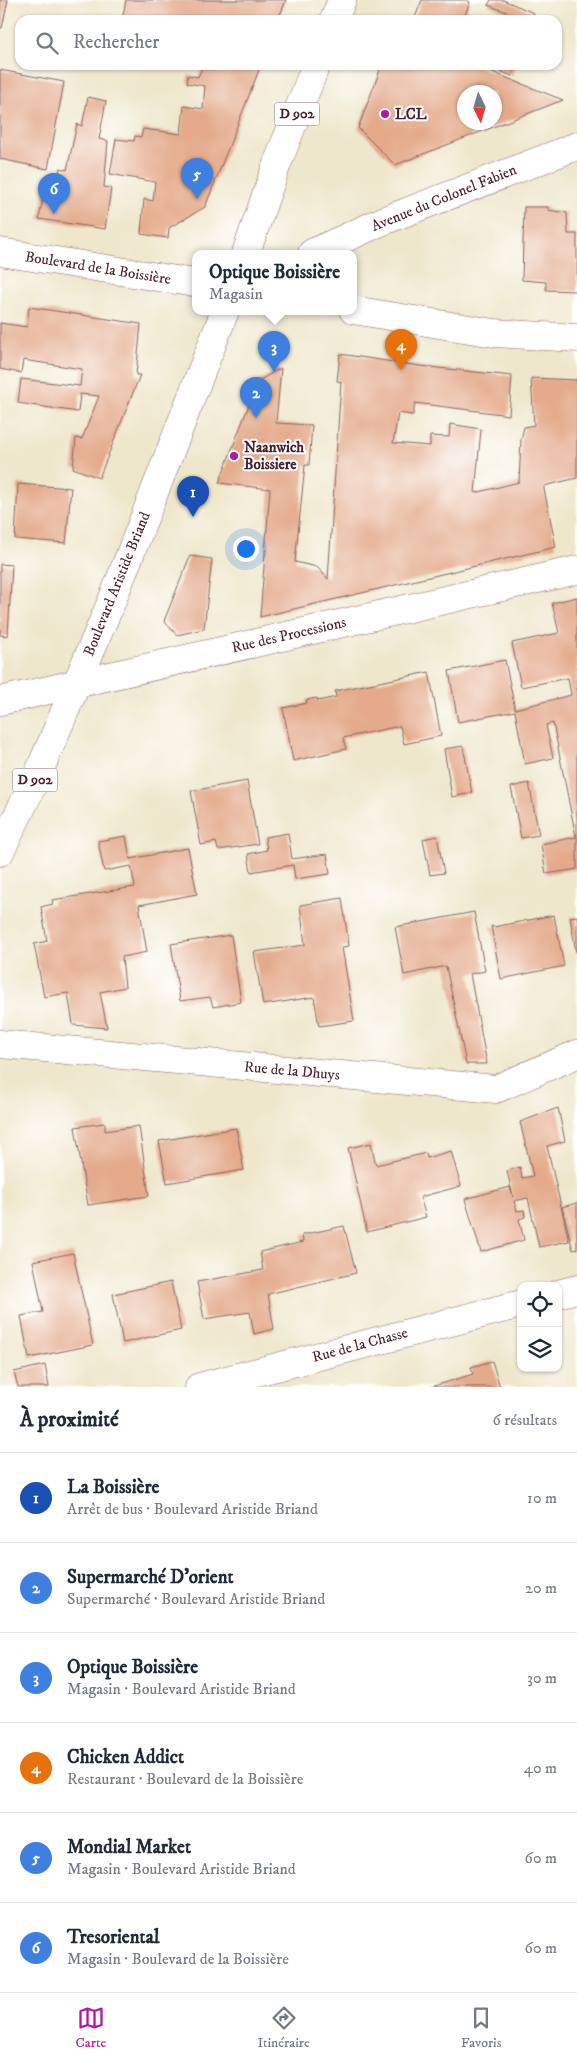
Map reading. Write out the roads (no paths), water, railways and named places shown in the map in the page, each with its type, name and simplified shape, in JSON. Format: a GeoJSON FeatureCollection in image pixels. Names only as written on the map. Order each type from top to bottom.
{"type":"FeatureCollection","features":[{"type":"Feature","properties":{"kind":"street"},"geometry":{"type":"LineString","coordinates":[[336,15],[342,0]]}},
{"type":"Feature","properties":{"kind":"street","name":"D 902"},"geometry":{"type":"LineString","coordinates":[[247,250],[277,164],[314,70]]}},
{"type":"Feature","properties":{"kind":"street","name":"Avenue du Colonel Fabien"},"geometry":{"type":"LineString","coordinates":[[319,250],[383,221],[577,146]]}},
{"type":"Feature","properties":{"kind":"street","name":"Boulevard de la Boissière"},"geometry":{"type":"LineString","coordinates":[[0,252],[192,283]]}},
{"type":"Feature","properties":{"kind":"street"},"geometry":{"type":"LineString","coordinates":[[357,311],[494,333],[577,338]]}},
{"type":"Feature","properties":{"kind":"street","name":"Boulevard Aristide Briand"},"geometry":{"type":"LineString","coordinates":[[0,852],[39,772],[113,598],[223,315]]}},
{"type":"Feature","properties":{"kind":"street","name":"Rue des Processions"},"geometry":{"type":"LineString","coordinates":[[0,701],[577,570]]}},
{"type":"Feature","properties":{"kind":"street","name":"Rue de la Dhuys"},"geometry":{"type":"LineString","coordinates":[[0,1044],[496,1089],[577,1054]]}},
{"type":"Feature","properties":{"kind":"street"},"geometry":{"type":"LineString","coordinates":[[562,1293],[577,1289]]}},
{"type":"Feature","properties":{"kind":"street","name":"Rue de la Chasse"},"geometry":{"type":"LineString","coordinates":[[199,1387],[517,1305]]}},
{"type":"Feature","properties":{"kind":"place","name":"LCL"},"geometry":{"type":"Point","coordinates":[385,114]}},
{"type":"Feature","properties":{"kind":"place","name":"Mondial Market"},"geometry":{"type":"Point","coordinates":[197,199]}},
{"type":"Feature","properties":{"kind":"place","name":"Tresoriental"},"geometry":{"type":"Point","coordinates":[54,214]}},
{"type":"Feature","properties":{"kind":"place","name":"Chicken Addict"},"geometry":{"type":"Point","coordinates":[401,370]}},
{"type":"Feature","properties":{"kind":"place","name":"Optique Boissière"},"geometry":{"type":"Point","coordinates":[274,372]}},
{"type":"Feature","properties":{"kind":"place","name":"Supermarché D’orient"},"geometry":{"type":"Point","coordinates":[256,418]}},
{"type":"Feature","properties":{"kind":"place","name":"Naanwich Boissiere"},"geometry":{"type":"Point","coordinates":[234,456]}},
{"type":"Feature","properties":{"kind":"place","name":"La Boissière"},"geometry":{"type":"Point","coordinates":[193,517]}}]}
